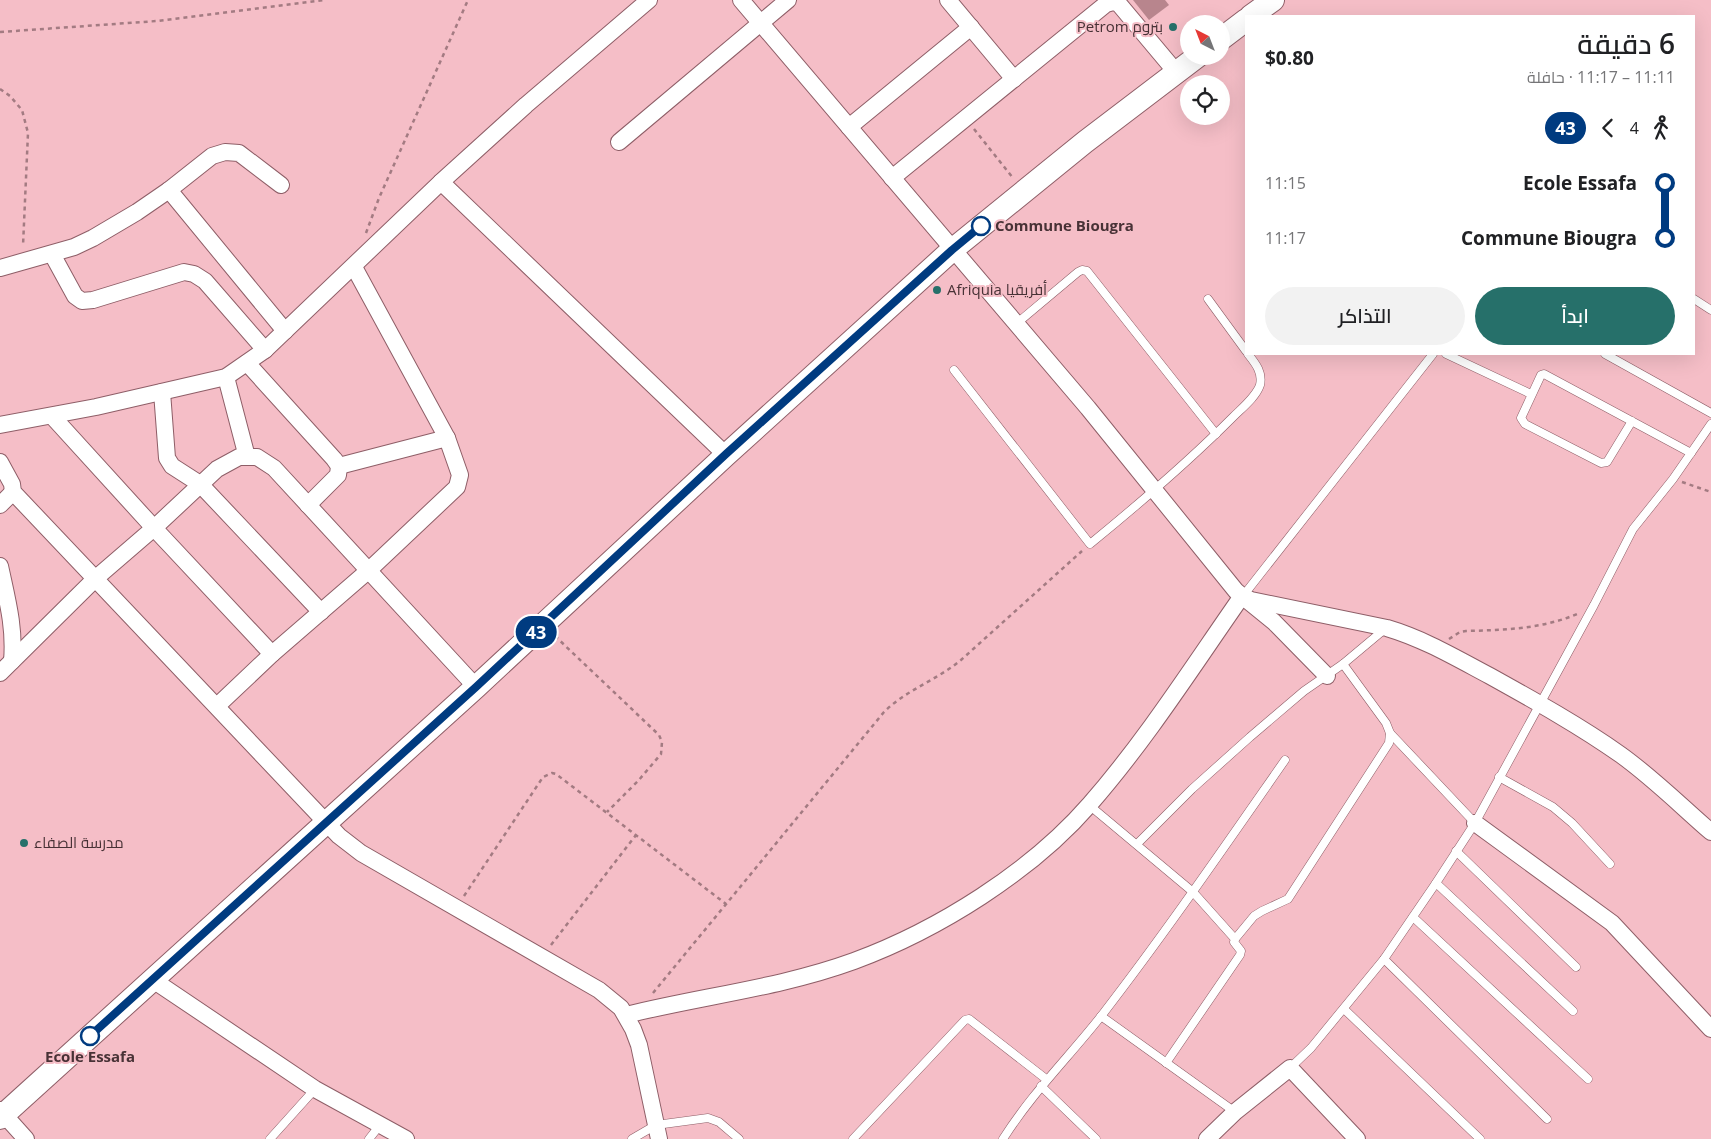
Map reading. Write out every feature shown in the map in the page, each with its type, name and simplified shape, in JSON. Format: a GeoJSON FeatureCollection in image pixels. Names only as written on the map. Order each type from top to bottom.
{"type":"FeatureCollection","features":[{"type":"Feature","properties":{"kind":"main road"},"geometry":{"type":"LineString","coordinates":[[1252,15],[1273,0]]}},
{"type":"Feature","properties":{"kind":"main road"},"geometry":{"type":"LineString","coordinates":[[1230,32],[1245,21]]}},
{"type":"Feature","properties":{"kind":"main road"},"geometry":{"type":"LineString","coordinates":[[1,1114],[327,823],[726,454],[952,250],[1024,190],[1186,65]]}},
{"type":"Feature","properties":{"kind":"street"},"geometry":{"type":"LineString","coordinates":[[644,0],[649,0]]}},
{"type":"Feature","properties":{"kind":"street"},"geometry":{"type":"LineString","coordinates":[[0,425],[52,416],[226,377],[265,350],[526,105],[649,0]]}},
{"type":"Feature","properties":{"kind":"street"},"geometry":{"type":"LineString","coordinates":[[741,0],[1016,324],[1230,585],[1274,622],[1327,676]]}},
{"type":"Feature","properties":{"kind":"street"},"geometry":{"type":"LineString","coordinates":[[619,142],[788,0]]}},
{"type":"Feature","properties":{"kind":"street"},"geometry":{"type":"LineString","coordinates":[[948,0],[1014,79]]}},
{"type":"Feature","properties":{"kind":"street"},"geometry":{"type":"LineString","coordinates":[[892,178],[1106,4],[1113,2],[1119,4],[1176,72]]}},
{"type":"Feature","properties":{"kind":"street"},"geometry":{"type":"LineString","coordinates":[[849,127],[971,27]]}},
{"type":"Feature","properties":{"kind":"street"},"geometry":{"type":"LineString","coordinates":[[0,268],[74,247],[93,238],[137,212],[169,190],[212,156],[224,152],[239,153],[281,185]]}},
{"type":"Feature","properties":{"kind":"street"},"geometry":{"type":"LineString","coordinates":[[442,182],[726,454]]}},
{"type":"Feature","properties":{"kind":"street"},"geometry":{"type":"LineString","coordinates":[[169,190],[285,331]]}},
{"type":"Feature","properties":{"kind":"street"},"geometry":{"type":"LineString","coordinates":[[52,254],[75,296],[82,300],[93,300],[184,272],[194,274],[205,281],[265,350]]}},
{"type":"Feature","properties":{"kind":"street"},"geometry":{"type":"LineString","coordinates":[[217,706],[272,654],[368,571],[457,487],[460,475],[447,438],[354,267]]}},
{"type":"Feature","properties":{"kind":"street"},"geometry":{"type":"LineString","coordinates":[[247,363],[339,466],[338,475],[308,505]]}},
{"type":"Feature","properties":{"kind":"street"},"geometry":{"type":"LineString","coordinates":[[226,377],[247,457]]}},
{"type":"Feature","properties":{"kind":"street"},"geometry":{"type":"LineString","coordinates":[[162,392],[167,458],[172,466],[200,484],[321,612]]}},
{"type":"Feature","properties":{"kind":"street"},"geometry":{"type":"LineString","coordinates":[[52,416],[272,654]]}},
{"type":"Feature","properties":{"kind":"street"},"geometry":{"type":"LineString","coordinates":[[339,466],[447,438]]}},
{"type":"Feature","properties":{"kind":"street"},"geometry":{"type":"LineString","coordinates":[[0,673],[96,578],[154,528],[217,469],[239,458],[257,457],[274,468],[476,687]]}},
{"type":"Feature","properties":{"kind":"street"},"geometry":{"type":"LineString","coordinates":[[0,462],[12,484],[13,492],[339,836],[361,853],[542,956],[599,990],[632,1013],[711,998],[806,976],[853,962],[894,945],[948,917],[994,887],[1042,851],[1089,805],[1128,758],[1242,596]]}},
{"type":"Feature","properties":{"kind":"street"},"geometry":{"type":"LineString","coordinates":[[0,505],[13,492]]}},
{"type":"Feature","properties":{"kind":"street"},"geometry":{"type":"LineString","coordinates":[[0,566],[12,620],[14,640],[12,661]]}},
{"type":"Feature","properties":{"kind":"street"},"geometry":{"type":"LineString","coordinates":[[1242,596],[1289,608],[1387,628],[1405,633],[1437,647],[1539,703],[1621,755],[1711,832]]}},
{"type":"Feature","properties":{"kind":"street"},"geometry":{"type":"LineString","coordinates":[[1475,823],[1612,923],[1711,1029]]}},
{"type":"Feature","properties":{"kind":"street"},"geometry":{"type":"LineString","coordinates":[[153,980],[316,1089],[406,1139]]}},
{"type":"Feature","properties":{"kind":"street"},"geometry":{"type":"LineString","coordinates":[[632,1013],[657,1132]]}},
{"type":"Feature","properties":{"kind":"street"},"geometry":{"type":"LineString","coordinates":[[1207,1139],[1235,1112],[1290,1068],[1357,1139]]}},
{"type":"Feature","properties":{"kind":"street"},"geometry":{"type":"LineString","coordinates":[[1,1114],[26,1139]]}},
{"type":"Feature","properties":{"kind":"lane"},"geometry":{"type":"LineString","coordinates":[[1016,324],[1078,272],[1082,270],[1087,271],[1216,434]]}},
{"type":"Feature","properties":{"kind":"lane"},"geometry":{"type":"LineString","coordinates":[[1208,299],[1245,350]]}},
{"type":"Feature","properties":{"kind":"lane"},"geometry":{"type":"LineString","coordinates":[[1695,300],[1711,310]]}},
{"type":"Feature","properties":{"kind":"lane"},"geometry":{"type":"LineString","coordinates":[[954,370],[1090,544],[1154,490],[1216,434],[1254,396],[1259,386],[1260,376],[1259,371],[1248,355]]}},
{"type":"Feature","properties":{"kind":"lane"},"geometry":{"type":"LineString","coordinates":[[1242,596],[1432,355]]}},
{"type":"Feature","properties":{"kind":"lane"},"geometry":{"type":"LineString","coordinates":[[1448,355],[1531,394]]}},
{"type":"Feature","properties":{"kind":"lane"},"geometry":{"type":"LineString","coordinates":[[1607,355],[1711,413]]}},
{"type":"Feature","properties":{"kind":"lane"},"geometry":{"type":"LineString","coordinates":[[1632,421],[1607,462],[1601,463],[1522,421],[1521,418],[1531,394],[1541,375],[1544,374],[1632,421],[1691,453]]}},
{"type":"Feature","properties":{"kind":"lane"},"geometry":{"type":"LineString","coordinates":[[1290,1068],[1311,1048],[1344,1009],[1384,959],[1414,917],[1475,823],[1594,605],[1633,529],[1673,479],[1711,424]]}},
{"type":"Feature","properties":{"kind":"lane"},"geometry":{"type":"LineString","coordinates":[[1137,844],[1206,776],[1304,691],[1343,664],[1387,628]]}},
{"type":"Feature","properties":{"kind":"lane"},"geometry":{"type":"LineString","coordinates":[[1343,664],[1386,723],[1390,733],[1475,823]]}},
{"type":"Feature","properties":{"kind":"lane"},"geometry":{"type":"LineString","coordinates":[[1234,939],[1254,916],[1288,899],[1389,743],[1390,733]]}},
{"type":"Feature","properties":{"kind":"lane"},"geometry":{"type":"LineString","coordinates":[[1004,1139],[1029,1100],[1101,1016],[1193,892],[1285,760]]}},
{"type":"Feature","properties":{"kind":"lane"},"geometry":{"type":"LineString","coordinates":[[1499,777],[1553,807],[1572,823],[1610,864]]}},
{"type":"Feature","properties":{"kind":"lane"},"geometry":{"type":"LineString","coordinates":[[1089,805],[1193,892],[1234,939],[1234,942],[1241,951],[1166,1063]]}},
{"type":"Feature","properties":{"kind":"lane"},"geometry":{"type":"LineString","coordinates":[[1456,851],[1576,967]]}},
{"type":"Feature","properties":{"kind":"lane"},"geometry":{"type":"LineString","coordinates":[[1436,883],[1573,1011]]}},
{"type":"Feature","properties":{"kind":"lane"},"geometry":{"type":"LineString","coordinates":[[1414,917],[1588,1079]]}},
{"type":"Feature","properties":{"kind":"lane"},"geometry":{"type":"LineString","coordinates":[[1384,959],[1547,1118]]}},
{"type":"Feature","properties":{"kind":"lane"},"geometry":{"type":"LineString","coordinates":[[1344,1009],[1480,1139]]}},
{"type":"Feature","properties":{"kind":"lane"},"geometry":{"type":"LineString","coordinates":[[1101,1016],[1235,1112]]}},
{"type":"Feature","properties":{"kind":"lane"},"geometry":{"type":"LineString","coordinates":[[853,1139],[968,1019],[1046,1079]]}},
{"type":"Feature","properties":{"kind":"lane"},"geometry":{"type":"LineString","coordinates":[[1041,1086],[1096,1139]]}},
{"type":"Feature","properties":{"kind":"lane"},"geometry":{"type":"LineString","coordinates":[[270,1139],[316,1089]]}},
{"type":"Feature","properties":{"kind":"lane"},"geometry":{"type":"LineString","coordinates":[[632,1139],[708,1118],[715,1119],[739,1139]]}},
{"type":"Feature","properties":{"kind":"lane"},"geometry":{"type":"LineString","coordinates":[[369,1139],[380,1125]]}},
{"type":"Feature","properties":{"kind":"path"},"geometry":{"type":"LineString","coordinates":[[0,32],[157,21],[325,0]]}},
{"type":"Feature","properties":{"kind":"path"},"geometry":{"type":"LineString","coordinates":[[363,241],[379,198],[468,0]]}},
{"type":"Feature","properties":{"kind":"path"},"geometry":{"type":"LineString","coordinates":[[0,89],[10,96],[22,110],[28,133],[22,262]]}},
{"type":"Feature","properties":{"kind":"path"},"geometry":{"type":"LineString","coordinates":[[966,118],[1024,190]]}},
{"type":"Feature","properties":{"kind":"path"},"geometry":{"type":"LineString","coordinates":[[1673,479],[1711,492]]}},
{"type":"Feature","properties":{"kind":"path"},"geometry":{"type":"LineString","coordinates":[[632,1013],[726,904],[890,706],[943,674],[961,660],[1090,544]]}},
{"type":"Feature","properties":{"kind":"path"},"geometry":{"type":"LineString","coordinates":[[1437,647],[1460,632],[1530,627],[1567,618],[1594,605]]}},
{"type":"Feature","properties":{"kind":"path"},"geometry":{"type":"LineString","coordinates":[[543,625],[659,735],[662,742],[661,754],[638,781],[607,812]]}},
{"type":"Feature","properties":{"kind":"path"},"geometry":{"type":"LineString","coordinates":[[456,908],[543,778],[552,773],[607,812],[726,904]]}},
{"type":"Feature","properties":{"kind":"path"},"geometry":{"type":"LineString","coordinates":[[542,956],[636,835]]}},
{"type":"Feature","properties":{"kind":"building"},"geometry":{"type":"Polygon","coordinates":[[[1133,0],[1165,0],[1169,5],[1149,20],[1133,0]]]}},
{"type":"Feature","properties":{"kind":"bus line","name":"43"},"geometry":{"type":"LineString","coordinates":[[90,1036],[476,687],[726,454],[981,226]]}},
{"type":"Feature","properties":{"kind":"place","name":"Petrom بتروم"},"geometry":{"type":"Point","coordinates":[1173,27]}},
{"type":"Feature","properties":{"kind":"place","name":"Commune Biougra"},"geometry":{"type":"Point","coordinates":[981,226]}},
{"type":"Feature","properties":{"kind":"place","name":"Afriquia أفريقيا"},"geometry":{"type":"Point","coordinates":[937,290]}},
{"type":"Feature","properties":{"kind":"place","name":"مدرسة الصفاء"},"geometry":{"type":"Point","coordinates":[24,843]}},
{"type":"Feature","properties":{"kind":"place","name":"Ecole Essafa"},"geometry":{"type":"Point","coordinates":[90,1036]}}]}
